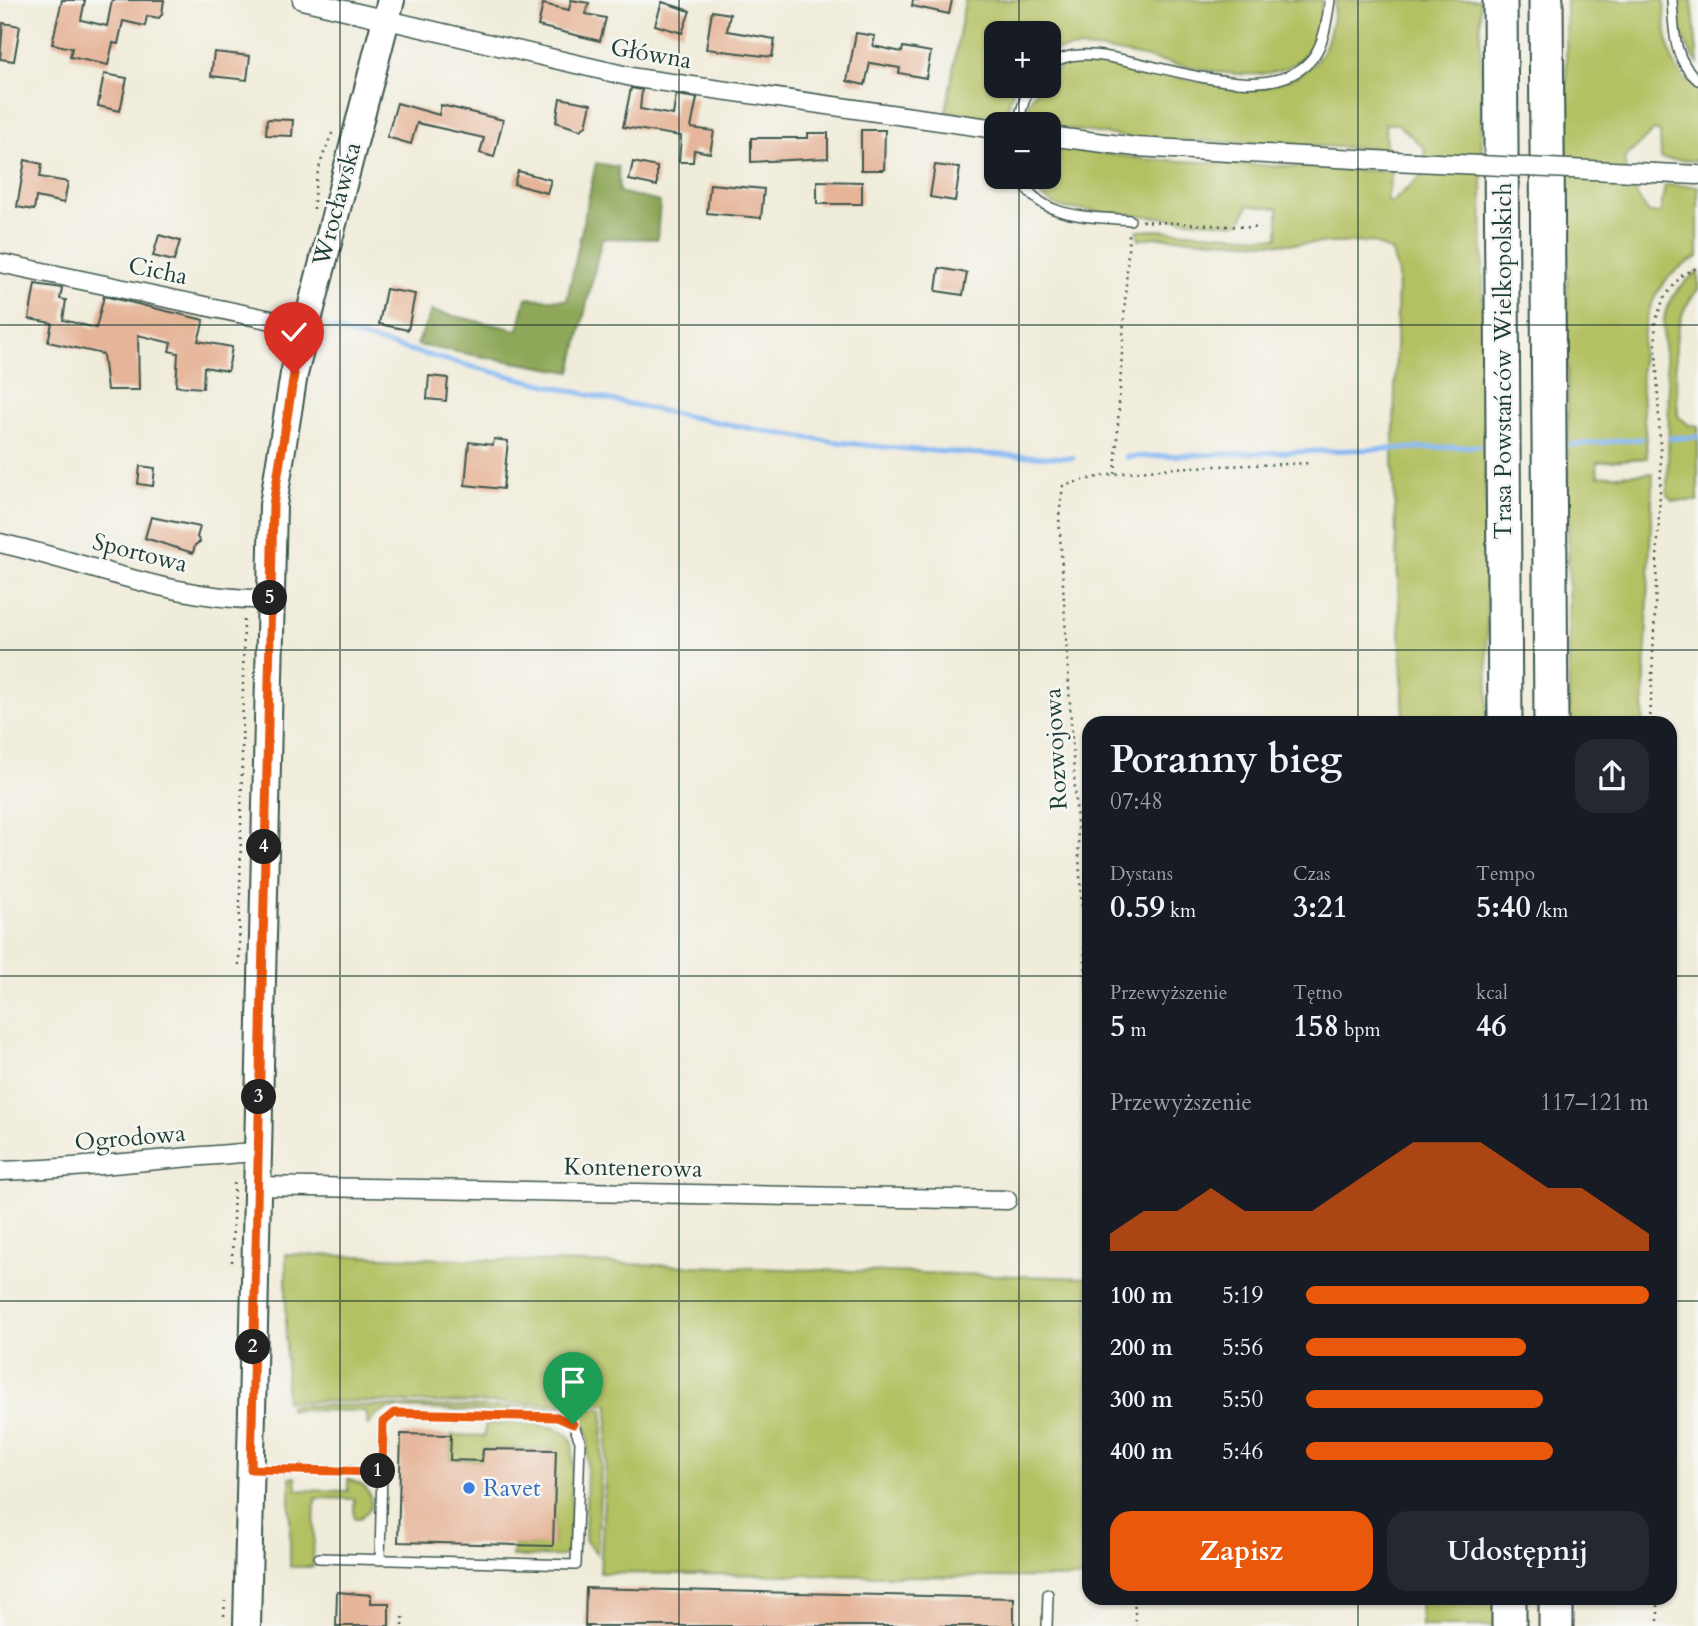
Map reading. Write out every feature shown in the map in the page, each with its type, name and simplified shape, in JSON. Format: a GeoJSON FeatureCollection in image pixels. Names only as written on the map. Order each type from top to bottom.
{"type":"FeatureCollection","features":[{"type":"Feature","properties":{"kind":"highway","name":"Trasa Powstańców Wielkopolskich"},"geometry":{"type":"LineString","coordinates":[[1500,0],[1505,716]]}},
{"type":"Feature","properties":{"kind":"highway","name":"Trasa Powstańców Wielkopolskich"},"geometry":{"type":"LineString","coordinates":[[1546,0],[1550,716]]}},
{"type":"Feature","properties":{"kind":"highway"},"geometry":{"type":"LineString","coordinates":[[1509,1605],[1509,1626]]}},
{"type":"Feature","properties":{"kind":"highway"},"geometry":{"type":"LineString","coordinates":[[1556,1605],[1556,1626]]}},
{"type":"Feature","properties":{"kind":"main road","name":"Wrocławska"},"geometry":{"type":"LineString","coordinates":[[247,1626],[273,505],[287,410],[305,327],[389,10]]}},
{"type":"Feature","properties":{"kind":"street","name":"Główna"},"geometry":{"type":"LineString","coordinates":[[302,0],[389,10],[636,78],[984,127]]}},
{"type":"Feature","properties":{"kind":"street"},"geometry":{"type":"LineString","coordinates":[[1061,138],[1150,148],[1698,175]]}},
{"type":"Feature","properties":{"kind":"street","name":"Cicha"},"geometry":{"type":"LineString","coordinates":[[0,263],[305,327]]}},
{"type":"Feature","properties":{"kind":"street","name":"Sportowa"},"geometry":{"type":"LineString","coordinates":[[0,543],[194,592],[242,600],[270,599]]}},
{"type":"Feature","properties":{"kind":"street","name":"Ogrodowa"},"geometry":{"type":"LineString","coordinates":[[3,1171],[152,1163],[236,1152],[258,1152]]}},
{"type":"Feature","properties":{"kind":"street","name":"Kontenerowa"},"geometry":{"type":"LineString","coordinates":[[257,1186],[1007,1200]]}},
{"type":"Feature","properties":{"kind":"lane"},"geometry":{"type":"LineString","coordinates":[[1061,60],[1076,55],[1096,55],[1198,77],[1258,82],[1282,79],[1299,71],[1313,57],[1321,43],[1330,0]]}},
{"type":"Feature","properties":{"kind":"lane"},"geometry":{"type":"LineString","coordinates":[[1672,0],[1676,51],[1683,65],[1698,80]]}},
{"type":"Feature","properties":{"kind":"lane"},"geometry":{"type":"LineString","coordinates":[[1028,189],[1038,204],[1051,209],[1130,220]]}},
{"type":"Feature","properties":{"kind":"lane"},"geometry":{"type":"LineString","coordinates":[[319,1559],[576,1565],[580,1441],[573,1424],[557,1417],[394,1413],[383,1422],[380,1560]]}},
{"type":"Feature","properties":{"kind":"lane"},"geometry":{"type":"LineString","coordinates":[[251,1469],[382,1472]]}},
{"type":"Feature","properties":{"kind":"lane"},"geometry":{"type":"LineString","coordinates":[[1047,1626],[1048,1594]]}},
{"type":"Feature","properties":{"kind":"path"},"geometry":{"type":"LineString","coordinates":[[1261,228],[1130,220],[1115,474],[1311,463]]}},
{"type":"Feature","properties":{"kind":"path"},"geometry":{"type":"LineString","coordinates":[[1650,716],[1661,469],[1655,322],[1664,298],[1681,276],[1698,267]]}},
{"type":"Feature","properties":{"kind":"path","name":"Rozwojowa"},"geometry":{"type":"LineString","coordinates":[[1082,909],[1059,516],[1063,486],[1090,477],[1115,474]]}},
{"type":"Feature","properties":{"kind":"path"},"geometry":{"type":"LineString","coordinates":[[1134,1605],[1136,1626]]}},
{"type":"Feature","properties":{"kind":"path"},"geometry":{"type":"LineString","coordinates":[[1658,1605],[1658,1626]]}},
{"type":"Feature","properties":{"kind":"path"},"geometry":{"type":"LineString","coordinates":[[402,1626],[404,1612]]}},
{"type":"Feature","properties":{"kind":"green space"},"geometry":{"type":"Polygon","coordinates":[[[965,0],[1322,0],[1317,32],[1300,60],[1272,72],[1236,74],[1114,51],[1077,48],[1061,51],[1061,21],[984,21],[984,98],[1011,98],[1007,112],[984,112],[984,116],[946,112],[965,0]]]}},
{"type":"Feature","properties":{"kind":"green space"},"geometry":{"type":"Polygon","coordinates":[[[1336,0],[1480,0],[1488,716],[1404,716],[1393,465],[1398,275],[1392,252],[1372,242],[1290,244],[1154,237],[1139,240],[1137,231],[1156,230],[1278,238],[1278,208],[1248,205],[1241,222],[1233,224],[1061,208],[1041,196],[1036,189],[1061,189],[1061,148],[1145,159],[1392,172],[1387,200],[1391,203],[1423,174],[1425,149],[1398,124],[1385,124],[1386,149],[1143,139],[1061,128],[1061,112],[1027,112],[1032,98],[1061,98],[1061,67],[1082,59],[1106,61],[1185,79],[1240,86],[1291,79],[1311,66],[1325,47],[1336,0]]]}},
{"type":"Feature","properties":{"kind":"green space"},"geometry":{"type":"Polygon","coordinates":[[[1566,0],[1664,0],[1665,24],[1673,62],[1679,73],[1698,88],[1698,161],[1661,159],[1660,132],[1654,130],[1624,159],[1628,183],[1649,213],[1660,213],[1665,185],[1698,186],[1698,257],[1673,273],[1657,293],[1647,318],[1641,373],[1647,458],[1597,462],[1598,476],[1653,473],[1643,716],[1569,716],[1566,0]]]}},
{"type":"Feature","properties":{"kind":"green space"},"geometry":{"type":"Polygon","coordinates":[[[1677,0],[1692,0],[1698,63],[1682,34],[1677,0]]]}},
{"type":"Feature","properties":{"kind":"green space"},"geometry":{"type":"Polygon","coordinates":[[[596,163],[618,167],[619,192],[660,202],[657,239],[602,238],[571,372],[417,345],[431,311],[518,330],[526,298],[567,300],[596,163]]]}},
{"type":"Feature","properties":{"kind":"green space"},"geometry":{"type":"Polygon","coordinates":[[[1698,272],[1698,290],[1681,317],[1677,333],[1675,367],[1678,416],[1689,425],[1698,426],[1698,501],[1673,501],[1667,494],[1669,398],[1663,340],[1664,323],[1667,308],[1674,296],[1682,285],[1698,272]]]}},
{"type":"Feature","properties":{"kind":"green space"},"geometry":{"type":"Polygon","coordinates":[[[286,1254],[1082,1278],[1082,1578],[600,1573],[609,1404],[286,1401],[286,1254]]]}},
{"type":"Feature","properties":{"kind":"green space"},"geometry":{"type":"Polygon","coordinates":[[[289,1405],[604,1408],[597,1554],[585,1540],[588,1435],[586,1426],[575,1415],[391,1408],[377,1414],[368,1425],[365,1411],[289,1410],[289,1405]]]}},
{"type":"Feature","properties":{"kind":"green space"},"geometry":{"type":"Polygon","coordinates":[[[485,1424],[546,1426],[566,1434],[573,1442],[570,1545],[563,1556],[512,1557],[513,1545],[553,1545],[555,1450],[483,1449],[482,1461],[450,1460],[451,1435],[485,1436],[485,1424]]]}},
{"type":"Feature","properties":{"kind":"green space"},"geometry":{"type":"Polygon","coordinates":[[[296,1477],[297,1490],[348,1491],[348,1479],[363,1486],[370,1497],[371,1508],[360,1518],[354,1518],[354,1499],[315,1498],[313,1567],[290,1567],[290,1478],[296,1477]]]}},
{"type":"Feature","properties":{"kind":"green space"},"geometry":{"type":"Polygon","coordinates":[[[1420,1605],[1496,1605],[1496,1626],[1421,1626],[1420,1605]]]}},
{"type":"Feature","properties":{"kind":"building"},"geometry":{"type":"Polygon","coordinates":[[[62,0],[85,0],[81,20],[107,26],[112,0],[164,0],[162,14],[159,18],[147,16],[145,26],[123,21],[118,44],[113,43],[108,65],[70,57],[72,48],[52,44],[62,0]]]}},
{"type":"Feature","properties":{"kind":"building"},"geometry":{"type":"Polygon","coordinates":[[[571,0],[589,3],[586,14],[606,18],[600,41],[538,26],[543,4],[569,10],[571,0]]]}},
{"type":"Feature","properties":{"kind":"building"},"geometry":{"type":"Polygon","coordinates":[[[913,0],[952,0],[949,14],[912,6],[913,0]]]}},
{"type":"Feature","properties":{"kind":"building"},"geometry":{"type":"Polygon","coordinates":[[[662,2],[690,11],[682,33],[655,25],[662,2]]]}},
{"type":"Feature","properties":{"kind":"building"},"geometry":{"type":"Polygon","coordinates":[[[712,11],[730,14],[727,31],[775,39],[772,57],[706,49],[712,11]]]}},
{"type":"Feature","properties":{"kind":"building"},"geometry":{"type":"Polygon","coordinates":[[[3,23],[20,26],[14,61],[0,59],[3,23]]]}},
{"type":"Feature","properties":{"kind":"building"},"geometry":{"type":"Polygon","coordinates":[[[856,33],[875,36],[873,46],[902,52],[903,47],[931,52],[926,78],[899,73],[900,68],[870,63],[865,85],[847,81],[856,33]]]}},
{"type":"Feature","properties":{"kind":"building"},"geometry":{"type":"Polygon","coordinates":[[[214,52],[250,56],[247,80],[211,76],[214,52]]]}},
{"type":"Feature","properties":{"kind":"building"},"geometry":{"type":"Polygon","coordinates":[[[104,74],[127,78],[120,111],[98,106],[104,74]]]}},
{"type":"Feature","properties":{"kind":"building"},"geometry":{"type":"Polygon","coordinates":[[[631,88],[642,90],[640,109],[673,115],[676,95],[697,98],[691,128],[714,131],[710,153],[694,150],[693,162],[679,162],[681,136],[623,127],[631,88]]]}},
{"type":"Feature","properties":{"kind":"building"},"geometry":{"type":"Polygon","coordinates":[[[560,98],[591,104],[586,126],[580,130],[556,122],[560,98]]]}},
{"type":"Feature","properties":{"kind":"building"},"geometry":{"type":"Polygon","coordinates":[[[397,103],[439,115],[441,105],[503,120],[494,157],[480,153],[484,138],[417,123],[411,144],[387,137],[397,103]]]}},
{"type":"Feature","properties":{"kind":"building"},"geometry":{"type":"Polygon","coordinates":[[[267,119],[293,120],[292,136],[266,135],[267,119]]]}},
{"type":"Feature","properties":{"kind":"building"},"geometry":{"type":"Polygon","coordinates":[[[861,130],[885,130],[884,170],[861,170],[861,130]]]}},
{"type":"Feature","properties":{"kind":"building"},"geometry":{"type":"Polygon","coordinates":[[[808,133],[828,133],[828,158],[751,162],[751,138],[808,138],[808,133]]]}},
{"type":"Feature","properties":{"kind":"building"},"geometry":{"type":"Polygon","coordinates":[[[25,160],[42,164],[40,177],[68,182],[64,203],[36,197],[34,210],[17,207],[25,160]]]}},
{"type":"Feature","properties":{"kind":"building"},"geometry":{"type":"Polygon","coordinates":[[[633,162],[657,167],[657,186],[629,180],[633,162]]]}},
{"type":"Feature","properties":{"kind":"building"},"geometry":{"type":"Polygon","coordinates":[[[935,165],[960,168],[955,201],[930,197],[935,165]]]}},
{"type":"Feature","properties":{"kind":"building"},"geometry":{"type":"Polygon","coordinates":[[[518,171],[551,180],[547,193],[514,184],[518,171]]]}},
{"type":"Feature","properties":{"kind":"building"},"geometry":{"type":"Polygon","coordinates":[[[817,181],[862,182],[862,204],[817,204],[817,181]]]}},
{"type":"Feature","properties":{"kind":"building"},"geometry":{"type":"Polygon","coordinates":[[[710,184],[764,189],[761,218],[707,213],[710,184]]]}},
{"type":"Feature","properties":{"kind":"building"},"geometry":{"type":"Polygon","coordinates":[[[159,235],[180,241],[174,261],[153,256],[159,235]]]}},
{"type":"Feature","properties":{"kind":"building"},"geometry":{"type":"Polygon","coordinates":[[[939,268],[967,273],[963,295],[936,291],[939,268]]]}},
{"type":"Feature","properties":{"kind":"building"},"geometry":{"type":"Polygon","coordinates":[[[35,284],[62,288],[60,299],[66,300],[63,320],[96,328],[104,296],[204,320],[198,341],[232,347],[228,371],[204,367],[203,388],[176,386],[178,353],[169,351],[171,343],[138,335],[139,390],[107,390],[103,354],[48,342],[52,323],[29,319],[35,284]]]}},
{"type":"Feature","properties":{"kind":"building"},"geometry":{"type":"Polygon","coordinates":[[[386,289],[415,294],[408,330],[379,324],[386,289]]]}},
{"type":"Feature","properties":{"kind":"building"},"geometry":{"type":"Polygon","coordinates":[[[429,376],[448,378],[446,401],[427,399],[429,376]]]}},
{"type":"Feature","properties":{"kind":"building"},"geometry":{"type":"Polygon","coordinates":[[[494,439],[508,441],[503,489],[465,485],[469,442],[493,445],[494,439]]]}},
{"type":"Feature","properties":{"kind":"building"},"geometry":{"type":"Polygon","coordinates":[[[140,466],[155,468],[153,486],[138,484],[140,466]]]}},
{"type":"Feature","properties":{"kind":"building"},"geometry":{"type":"Polygon","coordinates":[[[151,517],[200,527],[197,537],[200,542],[195,545],[193,553],[145,538],[151,517]]]}},
{"type":"Feature","properties":{"kind":"building"},"geometry":{"type":"Polygon","coordinates":[[[401,1434],[451,1435],[450,1460],[482,1461],[483,1449],[556,1450],[553,1546],[398,1542],[401,1434]]]}},
{"type":"Feature","properties":{"kind":"building"},"geometry":{"type":"Polygon","coordinates":[[[586,1588],[1014,1598],[1014,1626],[585,1626],[586,1588]]]}},
{"type":"Feature","properties":{"kind":"building"},"geometry":{"type":"Polygon","coordinates":[[[337,1592],[371,1595],[371,1603],[389,1603],[389,1626],[336,1626],[337,1592]]]}},
{"type":"Feature","properties":{"kind":"waterway"},"geometry":{"type":"LineString","coordinates":[[328,328],[554,387],[782,434],[891,448],[1073,458]]}},
{"type":"Feature","properties":{"kind":"waterway"},"geometry":{"type":"LineString","coordinates":[[1670,438],[1698,437]]}},
{"type":"Feature","properties":{"kind":"waterway"},"geometry":{"type":"LineString","coordinates":[[1571,445],[1641,439]]}},
{"type":"Feature","properties":{"kind":"waterway"},"geometry":{"type":"LineString","coordinates":[[1126,457],[1482,446]]}},
{"type":"Feature","properties":{"kind":"place","name":"Ravet"},"geometry":{"type":"Point","coordinates":[469,1488]}},
{"type":"Feature","properties":{"kind":"route"},"geometry":{"type":"LineString","coordinates":[[294,374],[273,505],[251,1469],[382,1472],[383,1422],[387,1416],[394,1413],[557,1417],[573,1424]]}}]}
